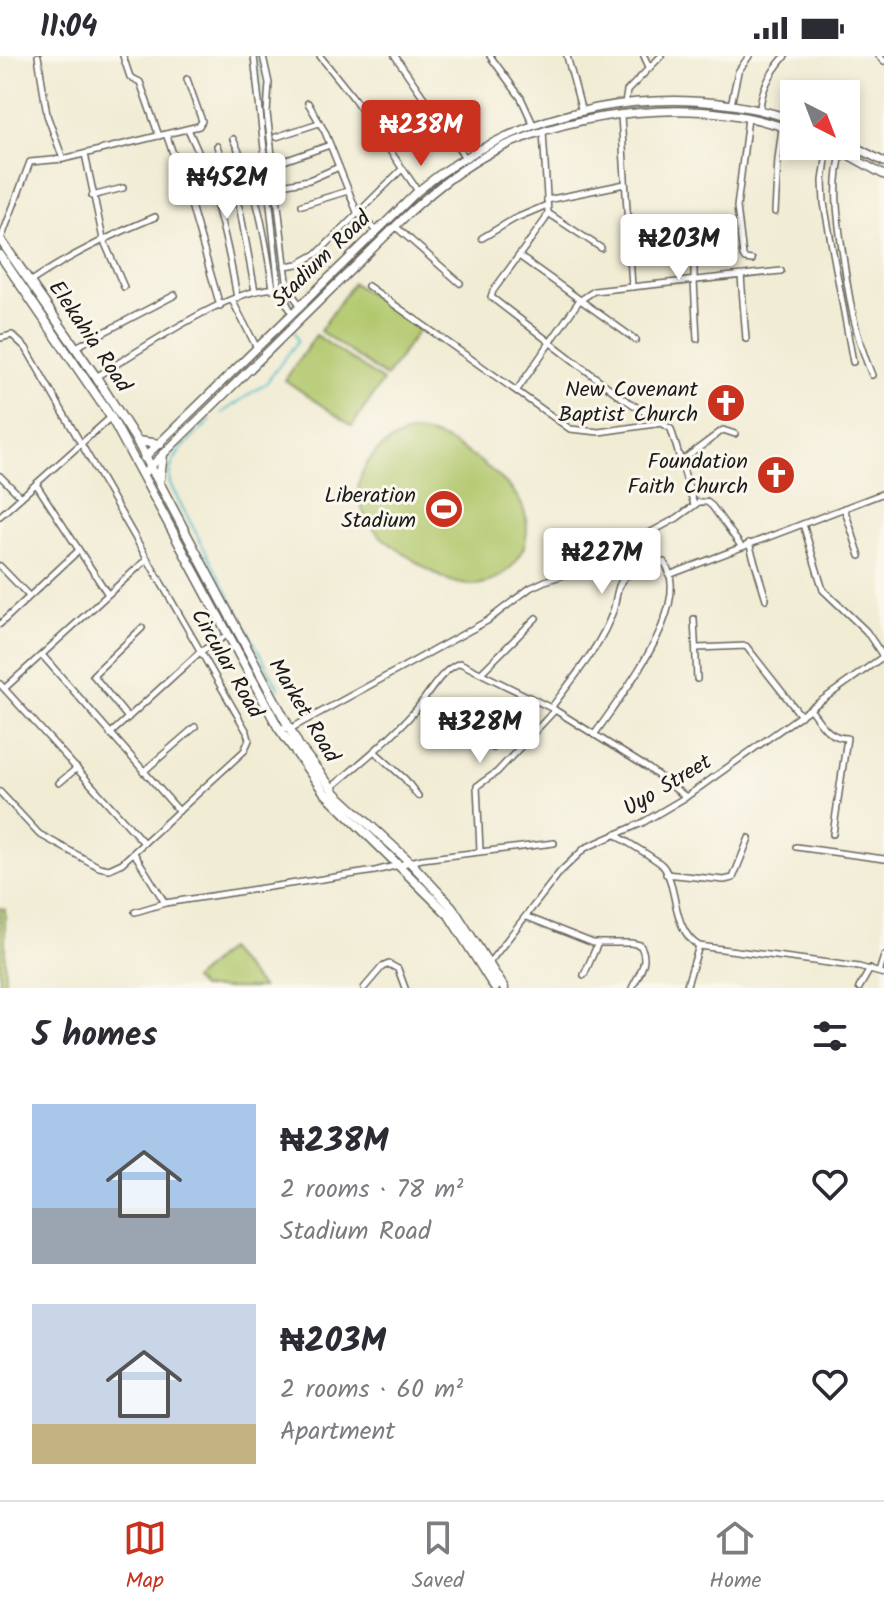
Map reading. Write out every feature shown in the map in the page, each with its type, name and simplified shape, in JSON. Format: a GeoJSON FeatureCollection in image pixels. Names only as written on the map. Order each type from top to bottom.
{"type":"FeatureCollection","features":[{"type":"Feature","properties":{"kind":"main road","name":"Stadium Road"},"geometry":{"type":"LineString","coordinates":[[138,465],[418,191],[464,156],[533,124],[625,104],[673,101],[731,105],[780,116]]}},
{"type":"Feature","properties":{"kind":"main road","name":"Stadium Road"},"geometry":{"type":"LineString","coordinates":[[143,474],[395,226],[449,178],[508,145],[543,131],[621,116],[698,112],[748,118],[780,126]]}},
{"type":"Feature","properties":{"kind":"main road"},"geometry":{"type":"LineString","coordinates":[[505,135],[508,145]]}},
{"type":"Feature","properties":{"kind":"main road"},"geometry":{"type":"LineString","coordinates":[[860,148],[883,158]]}},
{"type":"Feature","properties":{"kind":"main road"},"geometry":{"type":"LineString","coordinates":[[858,160],[884,175]]}},
{"type":"Feature","properties":{"kind":"main road","name":"Elekahia Road"},"geometry":{"type":"LineString","coordinates":[[0,239],[76,347],[146,457]]}},
{"type":"Feature","properties":{"kind":"main road","name":"Elekahia Road"},"geometry":{"type":"LineString","coordinates":[[0,255],[111,417],[138,465]]}},
{"type":"Feature","properties":{"kind":"main road"},"geometry":{"type":"LineString","coordinates":[[137,441],[160,444]]}},
{"type":"Feature","properties":{"kind":"main road"},"geometry":{"type":"LineString","coordinates":[[160,483],[163,454]]}},
{"type":"Feature","properties":{"kind":"main road","name":"Market Road"},"geometry":{"type":"LineString","coordinates":[[146,457],[216,594],[309,761],[331,788],[405,863],[449,915],[495,988]]}},
{"type":"Feature","properties":{"kind":"main road","name":"Market Road"},"geometry":{"type":"LineString","coordinates":[[138,465],[278,727],[324,792],[452,907],[504,988]]}},
{"type":"Feature","properties":{"kind":"street"},"geometry":{"type":"LineString","coordinates":[[38,56],[47,115],[63,159]]}},
{"type":"Feature","properties":{"kind":"street"},"geometry":{"type":"LineString","coordinates":[[123,56],[130,77],[140,82],[189,198],[220,306]]}},
{"type":"Feature","properties":{"kind":"street"},"geometry":{"type":"LineString","coordinates":[[254,56],[276,289]]}},
{"type":"Feature","properties":{"kind":"street"},"geometry":{"type":"LineString","coordinates":[[263,56],[269,83],[267,113],[289,293],[301,306]]}},
{"type":"Feature","properties":{"kind":"street"},"geometry":{"type":"LineString","coordinates":[[320,56],[418,191]]}},
{"type":"Feature","properties":{"kind":"street"},"geometry":{"type":"LineString","coordinates":[[490,56],[521,98],[533,124]]}},
{"type":"Feature","properties":{"kind":"street"},"geometry":{"type":"LineString","coordinates":[[567,56],[582,112]]}},
{"type":"Feature","properties":{"kind":"street"},"geometry":{"type":"LineString","coordinates":[[644,56],[649,67]]}},
{"type":"Feature","properties":{"kind":"street"},"geometry":{"type":"LineString","coordinates":[[625,104],[627,91],[661,56]]}},
{"type":"Feature","properties":{"kind":"street"},"geometry":{"type":"LineString","coordinates":[[731,105],[738,72],[749,56]]}},
{"type":"Feature","properties":{"kind":"street"},"geometry":{"type":"LineString","coordinates":[[760,111],[760,100],[768,78],[785,56]]}},
{"type":"Feature","properties":{"kind":"street"},"geometry":{"type":"LineString","coordinates":[[879,56],[884,61]]}},
{"type":"Feature","properties":{"kind":"street"},"geometry":{"type":"LineString","coordinates":[[398,57],[464,156]]}},
{"type":"Feature","properties":{"kind":"street"},"geometry":{"type":"LineString","coordinates":[[0,239],[28,163],[63,159],[199,126],[202,121],[187,79]]}},
{"type":"Feature","properties":{"kind":"street"},"geometry":{"type":"LineString","coordinates":[[308,103],[330,145],[357,212],[377,232]]}},
{"type":"Feature","properties":{"kind":"street"},"geometry":{"type":"LineString","coordinates":[[621,116],[632,287]]}},
{"type":"Feature","properties":{"kind":"street"},"geometry":{"type":"LineString","coordinates":[[748,118],[737,207],[743,256],[752,260]]}},
{"type":"Feature","properties":{"kind":"street"},"geometry":{"type":"LineString","coordinates":[[276,137],[319,123]]}},
{"type":"Feature","properties":{"kind":"street"},"geometry":{"type":"LineString","coordinates":[[188,129],[207,168],[218,201],[226,234],[234,299],[257,348]]}},
{"type":"Feature","properties":{"kind":"street"},"geometry":{"type":"LineString","coordinates":[[543,131],[548,206],[491,297],[621,397],[663,423],[675,435],[694,505]]}},
{"type":"Feature","properties":{"kind":"street"},"geometry":{"type":"LineString","coordinates":[[233,139],[252,182],[276,289],[293,314]]}},
{"type":"Feature","properties":{"kind":"street"},"geometry":{"type":"LineString","coordinates":[[281,162],[330,145]]}},
{"type":"Feature","properties":{"kind":"street"},"geometry":{"type":"LineString","coordinates":[[217,146],[240,210],[255,291]]}},
{"type":"Feature","properties":{"kind":"street"},"geometry":{"type":"LineString","coordinates":[[775,212],[780,146]]}},
{"type":"Feature","properties":{"kind":"street"},"geometry":{"type":"LineString","coordinates":[[85,154],[103,239],[124,287]]}},
{"type":"Feature","properties":{"kind":"street"},"geometry":{"type":"LineString","coordinates":[[827,160],[823,181],[824,203],[853,362]]}},
{"type":"Feature","properties":{"kind":"street"},"geometry":{"type":"LineString","coordinates":[[840,160],[835,185],[851,313],[859,347],[872,375]]}},
{"type":"Feature","properties":{"kind":"street"},"geometry":{"type":"LineString","coordinates":[[276,186],[309,180],[339,167]]}},
{"type":"Feature","properties":{"kind":"street"},"geometry":{"type":"LineString","coordinates":[[285,266],[298,264],[318,253],[402,169]]}},
{"type":"Feature","properties":{"kind":"street"},"geometry":{"type":"LineString","coordinates":[[482,238],[514,219],[548,206],[625,184]]}},
{"type":"Feature","properties":{"kind":"street"},"geometry":{"type":"LineString","coordinates":[[92,196],[123,188]]}},
{"type":"Feature","properties":{"kind":"street"},"geometry":{"type":"LineString","coordinates":[[302,205],[348,191]]}},
{"type":"Feature","properties":{"kind":"street"},"geometry":{"type":"LineString","coordinates":[[548,206],[601,248]]}},
{"type":"Feature","properties":{"kind":"street"},"geometry":{"type":"LineString","coordinates":[[30,282],[103,239],[155,217]]}},
{"type":"Feature","properties":{"kind":"street"},"geometry":{"type":"LineString","coordinates":[[694,224],[697,339]]}},
{"type":"Feature","properties":{"kind":"street"},"geometry":{"type":"LineString","coordinates":[[395,226],[460,283]]}},
{"type":"Feature","properties":{"kind":"street"},"geometry":{"type":"LineString","coordinates":[[519,256],[636,340]]}},
{"type":"Feature","properties":{"kind":"street"},"geometry":{"type":"LineString","coordinates":[[517,390],[579,301],[594,291],[781,271]]}},
{"type":"Feature","properties":{"kind":"street"},"geometry":{"type":"LineString","coordinates":[[741,276],[746,339]]}},
{"type":"Feature","properties":{"kind":"street"},"geometry":{"type":"LineString","coordinates":[[368,286],[561,424],[577,431],[599,432],[663,423]]}},
{"type":"Feature","properties":{"kind":"street"},"geometry":{"type":"LineString","coordinates":[[96,377],[234,299],[255,291],[276,289]]}},
{"type":"Feature","properties":{"kind":"street"},"geometry":{"type":"LineString","coordinates":[[76,347],[175,295]]}},
{"type":"Feature","properties":{"kind":"street","name":"Circular Road"},"geometry":{"type":"LineString","coordinates":[[0,338],[12,335],[26,348],[249,740],[244,751],[115,867],[99,867],[39,834],[0,792]]}},
{"type":"Feature","properties":{"kind":"street"},"geometry":{"type":"LineString","coordinates":[[0,516],[111,417]]}},
{"type":"Feature","properties":{"kind":"street"},"geometry":{"type":"LineString","coordinates":[[680,462],[723,430],[735,434]]}},
{"type":"Feature","properties":{"kind":"street"},"geometry":{"type":"LineString","coordinates":[[0,476],[21,497]]}},
{"type":"Feature","properties":{"kind":"street"},"geometry":{"type":"LineString","coordinates":[[36,484],[107,593]]}},
{"type":"Feature","properties":{"kind":"street"},"geometry":{"type":"LineString","coordinates":[[669,575],[884,493]]}},
{"type":"Feature","properties":{"kind":"street"},"geometry":{"type":"LineString","coordinates":[[278,727],[290,729],[487,621],[530,588],[583,569],[703,501],[707,502],[741,546]]}},
{"type":"Feature","properties":{"kind":"street"},"geometry":{"type":"LineString","coordinates":[[844,508],[860,556]]}},
{"type":"Feature","properties":{"kind":"street"},"geometry":{"type":"LineString","coordinates":[[803,524],[823,590],[866,631],[884,656]]}},
{"type":"Feature","properties":{"kind":"street"},"geometry":{"type":"LineString","coordinates":[[749,543],[766,599]]}},
{"type":"Feature","properties":{"kind":"street"},"geometry":{"type":"LineString","coordinates":[[0,624],[78,551]]}},
{"type":"Feature","properties":{"kind":"street"},"geometry":{"type":"LineString","coordinates":[[144,843],[2,686],[42,655],[146,560]]}},
{"type":"Feature","properties":{"kind":"street"},"geometry":{"type":"LineString","coordinates":[[480,850],[477,786],[497,772],[553,709],[601,636],[613,613],[624,577],[661,562],[668,566],[670,603],[663,627],[594,735]]}},
{"type":"Feature","properties":{"kind":"street"},"geometry":{"type":"LineString","coordinates":[[0,566],[29,596]]}},
{"type":"Feature","properties":{"kind":"street"},"geometry":{"type":"LineString","coordinates":[[481,673],[536,618]]}},
{"type":"Feature","properties":{"kind":"street"},"geometry":{"type":"LineString","coordinates":[[694,619],[697,679]]}},
{"type":"Feature","properties":{"kind":"street"},"geometry":{"type":"LineString","coordinates":[[128,718],[93,675],[142,628]]}},
{"type":"Feature","properties":{"kind":"street"},"geometry":{"type":"LineString","coordinates":[[110,734],[200,652],[227,635]]}},
{"type":"Feature","properties":{"kind":"street"},"geometry":{"type":"LineString","coordinates":[[697,648],[744,644],[801,716]]}},
{"type":"Feature","properties":{"kind":"street"},"geometry":{"type":"LineString","coordinates":[[42,655],[179,811]]}},
{"type":"Feature","properties":{"kind":"street","name":"Uyo Street"},"geometry":{"type":"LineString","coordinates":[[489,963],[573,858],[598,840],[642,823],[686,797],[884,656]]}},
{"type":"Feature","properties":{"kind":"street"},"geometry":{"type":"LineString","coordinates":[[331,788],[374,751],[460,663],[553,709],[648,768],[686,797]]}},
{"type":"Feature","properties":{"kind":"street"},"geometry":{"type":"LineString","coordinates":[[493,748],[536,701]]}},
{"type":"Feature","properties":{"kind":"street"},"geometry":{"type":"LineString","coordinates":[[810,709],[829,734],[847,738],[833,834]]}},
{"type":"Feature","properties":{"kind":"street"},"geometry":{"type":"LineString","coordinates":[[143,772],[195,727]]}},
{"type":"Feature","properties":{"kind":"street"},"geometry":{"type":"LineString","coordinates":[[374,751],[405,779],[418,796]]}},
{"type":"Feature","properties":{"kind":"street"},"geometry":{"type":"LineString","coordinates":[[59,783],[77,768]]}},
{"type":"Feature","properties":{"kind":"street"},"geometry":{"type":"LineString","coordinates":[[615,834],[661,864],[684,929],[693,943],[699,946],[882,973],[884,956]]}},
{"type":"Feature","properties":{"kind":"street"},"geometry":{"type":"LineString","coordinates":[[666,874],[724,880],[733,878],[749,838]]}},
{"type":"Feature","properties":{"kind":"street"},"geometry":{"type":"LineString","coordinates":[[135,912],[165,903],[480,850],[554,843]]}},
{"type":"Feature","properties":{"kind":"street"},"geometry":{"type":"LineString","coordinates":[[796,847],[884,859]]}},
{"type":"Feature","properties":{"kind":"street"},"geometry":{"type":"LineString","coordinates":[[134,853],[165,903]]}},
{"type":"Feature","properties":{"kind":"street"},"geometry":{"type":"LineString","coordinates":[[527,917],[598,943],[631,943],[643,948],[644,963],[632,988]]}},
{"type":"Feature","properties":{"kind":"street"},"geometry":{"type":"LineString","coordinates":[[584,975],[598,943]]}},
{"type":"Feature","properties":{"kind":"street"},"geometry":{"type":"LineString","coordinates":[[686,988],[699,946]]}},
{"type":"Feature","properties":{"kind":"street"},"geometry":{"type":"LineString","coordinates":[[364,988],[382,967],[389,964],[398,969],[405,988]]}},
{"type":"Feature","properties":{"kind":"street"},"geometry":{"type":"LineString","coordinates":[[859,988],[870,969]]}},
{"type":"Feature","properties":{"kind":"green space"},"geometry":{"type":"Polygon","coordinates":[[[353,283],[419,329],[386,377],[320,331],[353,283]]]}},
{"type":"Feature","properties":{"kind":"green space"},"geometry":{"type":"Polygon","coordinates":[[[316,335],[383,381],[352,426],[285,380],[316,335]]]}},
{"type":"Feature","properties":{"kind":"green space"},"geometry":{"type":"Polygon","coordinates":[[[412,432],[439,437],[462,449],[500,477],[517,497],[527,520],[523,549],[512,566],[495,579],[472,585],[451,581],[431,572],[395,547],[370,524],[359,494],[365,467],[384,446],[412,432]]]}},
{"type":"Feature","properties":{"kind":"green space"},"geometry":{"type":"Polygon","coordinates":[[[0,908],[5,909],[5,984],[0,985],[0,908]]]}},
{"type":"Feature","properties":{"kind":"green space"},"geometry":{"type":"Polygon","coordinates":[[[227,949],[262,988],[201,988],[193,980],[227,949]]]}},
{"type":"Feature","properties":{"kind":"waterway"},"geometry":{"type":"LineString","coordinates":[[258,56],[283,290],[291,303]]}},
{"type":"Feature","properties":{"kind":"waterway"},"geometry":{"type":"LineString","coordinates":[[222,413],[266,383],[298,341],[295,332]]}},
{"type":"Feature","properties":{"kind":"waterway"},"geometry":{"type":"LineString","coordinates":[[211,420],[176,456],[170,484],[279,689]]}},
{"type":"Feature","properties":{"kind":"place","name":"New Covenant Baptist Church"},"geometry":{"type":"Point","coordinates":[726,403]}},
{"type":"Feature","properties":{"kind":"place","name":"Foundation Faith Church"},"geometry":{"type":"Point","coordinates":[776,475]}},
{"type":"Feature","properties":{"kind":"place","name":"Liberation Stadium"},"geometry":{"type":"Point","coordinates":[444,509]}}]}
